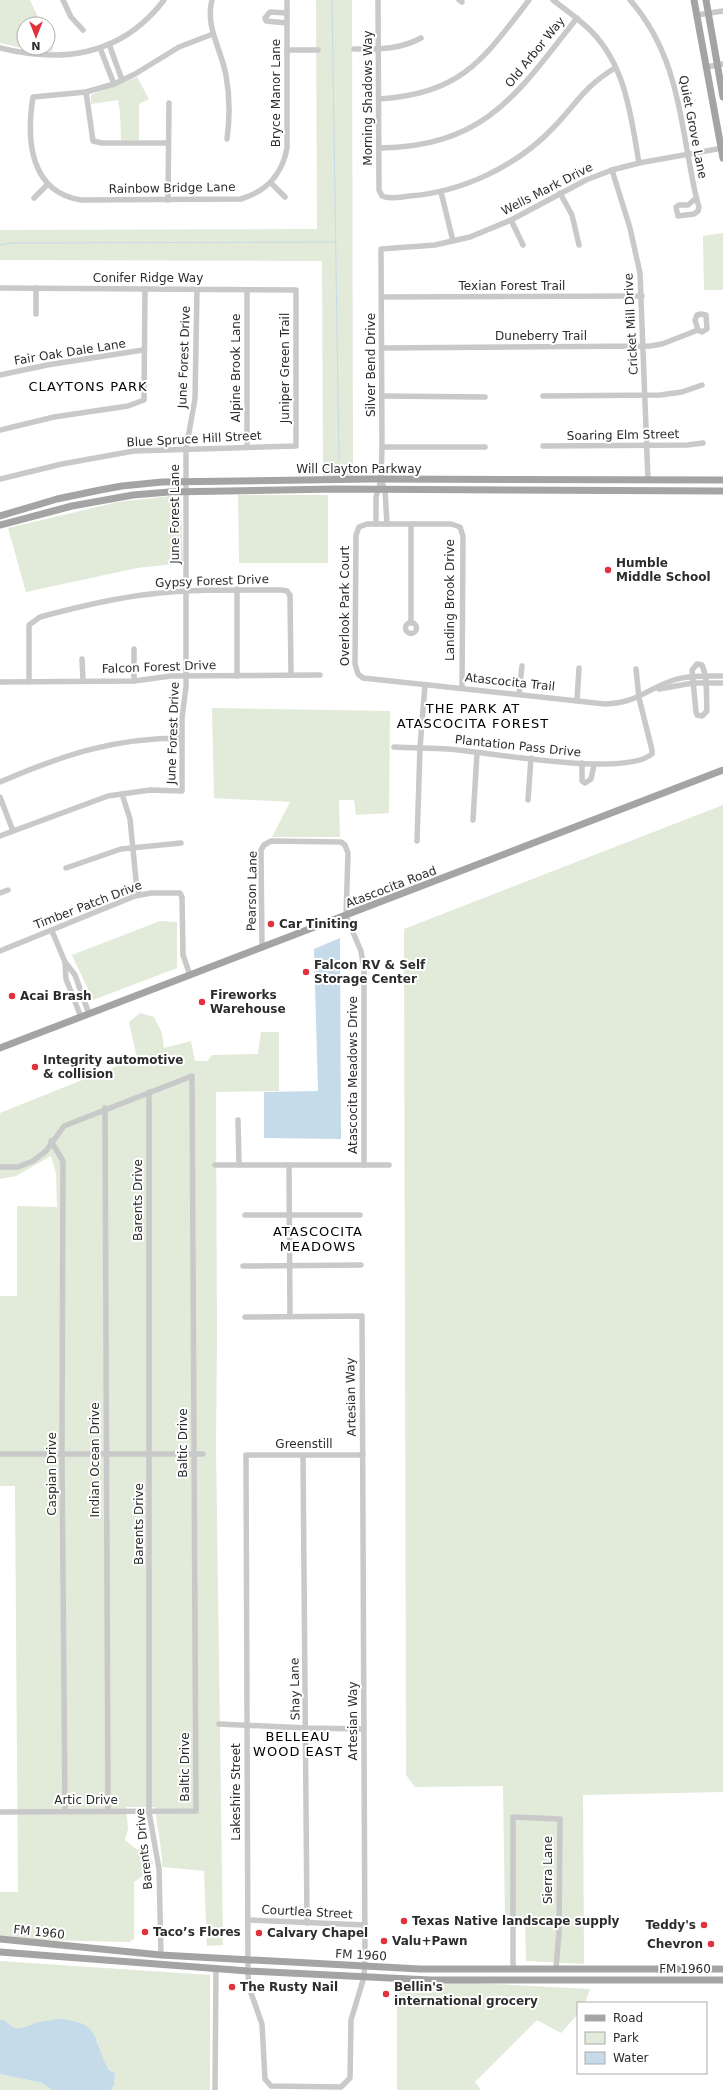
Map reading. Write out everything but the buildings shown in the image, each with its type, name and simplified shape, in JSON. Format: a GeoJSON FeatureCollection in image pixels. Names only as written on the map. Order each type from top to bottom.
{"type":"FeatureCollection","features":[{"type":"Feature","properties":{"kind":"main road"},"geometry":{"type":"LineString","coordinates":[[694,0],[723,158]]}},
{"type":"Feature","properties":{"kind":"main road"},"geometry":{"type":"LineString","coordinates":[[706,0],[720,65],[723,97]]}},
{"type":"Feature","properties":{"kind":"main road"},"geometry":{"type":"LineString","coordinates":[[555,479],[555,490]]}},
{"type":"Feature","properties":{"kind":"main road","name":"Will Clayton Parkway"},"geometry":{"type":"LineString","coordinates":[[0,516],[57,499],[108,488],[162,482],[555,479],[723,480]]}},
{"type":"Feature","properties":{"kind":"main road"},"geometry":{"type":"LineString","coordinates":[[466,480],[466,490]]}},
{"type":"Feature","properties":{"kind":"main road"},"geometry":{"type":"LineString","coordinates":[[267,481],[267,490]]}},
{"type":"Feature","properties":{"kind":"main road"},"geometry":{"type":"LineString","coordinates":[[108,488],[111,498]]}},
{"type":"Feature","properties":{"kind":"main road","name":"Will Clayton Parkway"},"geometry":{"type":"LineString","coordinates":[[0,524],[111,498],[169,492],[185,493],[267,490],[723,491]]}},
{"type":"Feature","properties":{"kind":"main road"},"geometry":{"type":"LineString","coordinates":[[23,509],[26,517]]}},
{"type":"Feature","properties":{"kind":"main road","name":"Atascocita Road"},"geometry":{"type":"LineString","coordinates":[[0,1048],[723,770]]}},
{"type":"Feature","properties":{"kind":"main road","name":"FM 1960"},"geometry":{"type":"LineString","coordinates":[[0,1939],[161,1955],[248,1961],[420,1969],[723,1969]]}},
{"type":"Feature","properties":{"kind":"main road","name":"FM 1960"},"geometry":{"type":"LineString","coordinates":[[0,1952],[216,1969],[364,1977],[539,1981],[723,1980]]}},
{"type":"Feature","properties":{"kind":"street"},"geometry":{"type":"LineString","coordinates":[[63,0],[71,17],[83,30]]}},
{"type":"Feature","properties":{"kind":"street"},"geometry":{"type":"LineString","coordinates":[[0,48],[46,56],[78,54],[100,48],[141,24],[164,0]]}},
{"type":"Feature","properties":{"kind":"street"},"geometry":{"type":"LineString","coordinates":[[212,0],[210,13],[213,34],[224,65],[228,85],[230,111],[227,139]]}},
{"type":"Feature","properties":{"kind":"street","name":"Bryce Manor Lane"},"geometry":{"type":"LineString","coordinates":[[272,183],[285,159],[287,148],[287,0]]}},
{"type":"Feature","properties":{"kind":"street","name":"Morning Shadows Way"},"geometry":{"type":"LineString","coordinates":[[378,0],[380,148],[379,190],[382,196],[389,198],[441,192]]}},
{"type":"Feature","properties":{"kind":"street"},"geometry":{"type":"LineString","coordinates":[[379,99],[416,95],[444,85],[461,75],[488,53],[529,0]]}},
{"type":"Feature","properties":{"kind":"street"},"geometry":{"type":"LineString","coordinates":[[553,0],[576,18],[600,42],[616,68],[628,100],[639,163]]}},
{"type":"Feature","properties":{"kind":"street","name":"Quiet Grove Lane"},"geometry":{"type":"LineString","coordinates":[[630,0],[653,31],[666,58],[677,94],[696,198]]}},
{"type":"Feature","properties":{"kind":"street"},"geometry":{"type":"LineString","coordinates":[[287,13],[270,12],[265,18],[266,21],[270,23],[287,23]]}},
{"type":"Feature","properties":{"kind":"street"},"geometry":{"type":"LineString","coordinates":[[697,16],[723,12]]}},
{"type":"Feature","properties":{"kind":"street","name":"Old Arbor Way"},"geometry":{"type":"LineString","coordinates":[[380,148],[401,148],[437,141],[456,135],[484,120],[526,83],[576,18]]}},
{"type":"Feature","properties":{"kind":"street"},"geometry":{"type":"LineString","coordinates":[[34,198],[48,184],[37,168],[32,150],[33,97],[86,92],[114,84],[135,74],[178,47],[213,34]]}},
{"type":"Feature","properties":{"kind":"street"},"geometry":{"type":"LineString","coordinates":[[354,49],[402,47],[421,38]]}},
{"type":"Feature","properties":{"kind":"street"},"geometry":{"type":"LineString","coordinates":[[109,44],[122,80]]}},
{"type":"Feature","properties":{"kind":"street"},"geometry":{"type":"LineString","coordinates":[[100,48],[114,84]]}},
{"type":"Feature","properties":{"kind":"street"},"geometry":{"type":"LineString","coordinates":[[287,50],[318,50]]}},
{"type":"Feature","properties":{"kind":"street"},"geometry":{"type":"LineString","coordinates":[[706,67],[720,65]]}},
{"type":"Feature","properties":{"kind":"street"},"geometry":{"type":"LineString","coordinates":[[452,241],[441,192],[477,180],[516,159],[555,126],[592,83],[616,68]]}},
{"type":"Feature","properties":{"kind":"street"},"geometry":{"type":"LineString","coordinates":[[86,92],[93,141],[102,143],[168,142]]}},
{"type":"Feature","properties":{"kind":"street"},"geometry":{"type":"LineString","coordinates":[[168,200],[169,103]]}},
{"type":"Feature","properties":{"kind":"street","name":"Wells Mark Drive"},"geometry":{"type":"LineString","coordinates":[[381,249],[435,245],[470,237],[511,220],[586,180],[612,170],[639,163],[722,148]]}},
{"type":"Feature","properties":{"kind":"street","name":"Cricket Mill Drive"},"geometry":{"type":"LineString","coordinates":[[612,170],[636,254],[642,296],[648,480]]}},
{"type":"Feature","properties":{"kind":"street"},"geometry":{"type":"LineString","coordinates":[[272,183],[286,197]]}},
{"type":"Feature","properties":{"kind":"street","name":"Rainbow Bridge Lane"},"geometry":{"type":"LineString","coordinates":[[48,184],[70,197],[81,200],[168,200],[241,199],[252,196],[272,183]]}},
{"type":"Feature","properties":{"kind":"street"},"geometry":{"type":"LineString","coordinates":[[560,193],[572,215],[579,245]]}},
{"type":"Feature","properties":{"kind":"street"},"geometry":{"type":"LineString","coordinates":[[511,220],[523,245]]}},
{"type":"Feature","properties":{"kind":"street","name":"Silver Bend Drive"},"geometry":{"type":"LineString","coordinates":[[376,524],[377,490],[381,480],[382,447],[381,249]]}},
{"type":"Feature","properties":{"kind":"street","name":"Conifer Ridge Way"},"geometry":{"type":"LineString","coordinates":[[0,288],[296,290]]}},
{"type":"Feature","properties":{"kind":"street"},"geometry":{"type":"LineString","coordinates":[[36,288],[36,314]]}},
{"type":"Feature","properties":{"kind":"street"},"geometry":{"type":"LineString","coordinates":[[0,430],[54,417],[128,406],[144,400],[143,350],[145,289]]}},
{"type":"Feature","properties":{"kind":"street","name":"June Forest Drive"},"geometry":{"type":"LineString","coordinates":[[186,449],[195,399],[197,289]]}},
{"type":"Feature","properties":{"kind":"street","name":"Alpine Brook Lane"},"geometry":{"type":"LineString","coordinates":[[246,290],[247,446]]}},
{"type":"Feature","properties":{"kind":"street","name":"Juniper Green Trail"},"geometry":{"type":"LineString","coordinates":[[296,290],[296,446]]}},
{"type":"Feature","properties":{"kind":"street","name":"Texian Forest Trail"},"geometry":{"type":"LineString","coordinates":[[382,297],[642,296]]}},
{"type":"Feature","properties":{"kind":"street","name":"Duneberry Trail"},"geometry":{"type":"LineString","coordinates":[[382,348],[644,346],[659,345],[698,330]]}},
{"type":"Feature","properties":{"kind":"street","name":"Fair Oak Dale Lane"},"geometry":{"type":"LineString","coordinates":[[0,375],[47,365],[143,350]]}},
{"type":"Feature","properties":{"kind":"street"},"geometry":{"type":"LineString","coordinates":[[544,396],[646,396],[675,394],[702,385]]}},
{"type":"Feature","properties":{"kind":"street"},"geometry":{"type":"LineString","coordinates":[[382,396],[485,397]]}},
{"type":"Feature","properties":{"kind":"street","name":"Soaring Elm Street"},"geometry":{"type":"LineString","coordinates":[[543,446],[648,446],[704,443]]}},
{"type":"Feature","properties":{"kind":"street","name":"Blue Spruce Hill Street"},"geometry":{"type":"LineString","coordinates":[[0,479],[56,465],[134,451],[247,446],[296,446]]}},
{"type":"Feature","properties":{"kind":"street"},"geometry":{"type":"LineString","coordinates":[[382,447],[485,447]]}},
{"type":"Feature","properties":{"kind":"street","name":"June Forest Lane"},"geometry":{"type":"LineString","coordinates":[[186,449],[186,676]]}},
{"type":"Feature","properties":{"kind":"street","name":"Silver Bend Drive"},"geometry":{"type":"LineString","coordinates":[[381,480],[385,490],[386,524]]}},
{"type":"Feature","properties":{"kind":"street"},"geometry":{"type":"LineString","coordinates":[[376,524],[411,524],[411,623]]}},
{"type":"Feature","properties":{"kind":"street","name":"Overlook Park Court"},"geometry":{"type":"LineString","coordinates":[[364,678],[358,674],[355,664],[356,535],[361,526],[376,524]]}},
{"type":"Feature","properties":{"kind":"street","name":"Landing Brook Drive"},"geometry":{"type":"LineString","coordinates":[[411,524],[445,524],[460,527],[462,536],[462,688]]}},
{"type":"Feature","properties":{"kind":"street"},"geometry":{"type":"LineString","coordinates":[[237,589],[237,676]]}},
{"type":"Feature","properties":{"kind":"street","name":"Gypsy Forest Drive"},"geometry":{"type":"LineString","coordinates":[[29,682],[29,624],[40,617],[96,603],[185,591],[237,589],[287,591],[291,600],[291,675]]}},
{"type":"Feature","properties":{"kind":"street"},"geometry":{"type":"LineString","coordinates":[[134,649],[134,681]]}},
{"type":"Feature","properties":{"kind":"street"},"geometry":{"type":"LineString","coordinates":[[82,659],[83,681]]}},
{"type":"Feature","properties":{"kind":"street"},"geometry":{"type":"LineString","coordinates":[[697,664],[702,665],[705,676],[707,711],[702,716],[697,715],[696,712],[692,670],[697,664]]}},
{"type":"Feature","properties":{"kind":"street"},"geometry":{"type":"LineString","coordinates":[[519,694],[522,666]]}},
{"type":"Feature","properties":{"kind":"street"},"geometry":{"type":"LineString","coordinates":[[576,700],[579,668]]}},
{"type":"Feature","properties":{"kind":"street"},"geometry":{"type":"LineString","coordinates":[[636,669],[639,698]]}},
{"type":"Feature","properties":{"kind":"street","name":"Falcon Forest Drive"},"geometry":{"type":"LineString","coordinates":[[0,682],[134,681],[186,676],[320,675]]}},
{"type":"Feature","properties":{"kind":"street","name":"June Forest Drive"},"geometry":{"type":"LineString","coordinates":[[122,794],[150,790],[182,790],[182,738],[186,676]]}},
{"type":"Feature","properties":{"kind":"street","name":"Atascocita Trail"},"geometry":{"type":"LineString","coordinates":[[364,678],[605,704],[617,704],[639,698],[651,691],[705,676],[723,676]]}},
{"type":"Feature","properties":{"kind":"street","name":"Atascocita Trail"},"geometry":{"type":"LineString","coordinates":[[693,680],[706,683],[723,683]]}},
{"type":"Feature","properties":{"kind":"street"},"geometry":{"type":"LineString","coordinates":[[417,841],[420,748],[425,685]]}},
{"type":"Feature","properties":{"kind":"street","name":"Plantation Pass Drive"},"geometry":{"type":"LineString","coordinates":[[394,747],[477,753],[594,765],[614,765],[641,760],[652,754],[639,698]]}},
{"type":"Feature","properties":{"kind":"street"},"geometry":{"type":"LineString","coordinates":[[0,782],[57,759],[100,746],[135,739],[182,738]]}},
{"type":"Feature","properties":{"kind":"street"},"geometry":{"type":"LineString","coordinates":[[473,820],[477,753]]}},
{"type":"Feature","properties":{"kind":"street"},"geometry":{"type":"LineString","coordinates":[[528,800],[531,758]]}},
{"type":"Feature","properties":{"kind":"street"},"geometry":{"type":"LineString","coordinates":[[582,763],[580,777],[585,783],[589,782],[591,779],[594,765]]}},
{"type":"Feature","properties":{"kind":"street"},"geometry":{"type":"LineString","coordinates":[[0,836],[97,799],[122,794],[130,819],[134,847],[136,880],[139,895]]}},
{"type":"Feature","properties":{"kind":"street"},"geometry":{"type":"LineString","coordinates":[[0,797],[13,831]]}},
{"type":"Feature","properties":{"kind":"street","name":"Pearson Lane"},"geometry":{"type":"LineString","coordinates":[[262,948],[261,850],[264,845],[271,841],[341,842],[345,845],[348,853],[346,916]]}},
{"type":"Feature","properties":{"kind":"street"},"geometry":{"type":"LineString","coordinates":[[66,868],[105,853],[134,847],[181,843]]}},
{"type":"Feature","properties":{"kind":"street"},"geometry":{"type":"LineString","coordinates":[[0,893],[8,890]]}},
{"type":"Feature","properties":{"kind":"street","name":"Timber Patch Drive"},"geometry":{"type":"LineString","coordinates":[[0,950],[52,931],[139,895],[151,893],[180,894],[182,896],[183,955],[190,975]]}},
{"type":"Feature","properties":{"kind":"street","name":"Atascocita Meadows Drive"},"geometry":{"type":"LineString","coordinates":[[346,916],[361,951],[364,969],[364,1165]]}},
{"type":"Feature","properties":{"kind":"street"},"geometry":{"type":"LineString","coordinates":[[52,931],[65,962],[75,975],[89,1014]]}},
{"type":"Feature","properties":{"kind":"street"},"geometry":{"type":"LineString","coordinates":[[65,962],[66,979],[81,1017]]}},
{"type":"Feature","properties":{"kind":"street","name":"Baltic Drive"},"geometry":{"type":"LineString","coordinates":[[149,1092],[192,1076],[196,1811]]}},
{"type":"Feature","properties":{"kind":"street"},"geometry":{"type":"LineString","coordinates":[[0,1167],[18,1167],[34,1160],[46,1151],[50,1142],[64,1126],[105,1108],[149,1092]]}},
{"type":"Feature","properties":{"kind":"street","name":"Barents Drive"},"geometry":{"type":"LineString","coordinates":[[149,1092],[149,1812],[159,1869],[161,1955]]}},
{"type":"Feature","properties":{"kind":"street","name":"Indian Ocean Drive"},"geometry":{"type":"LineString","coordinates":[[105,1108],[108,1811]]}},
{"type":"Feature","properties":{"kind":"street"},"geometry":{"type":"LineString","coordinates":[[238,1120],[239,1165]]}},
{"type":"Feature","properties":{"kind":"street","name":"Caspian Drive"},"geometry":{"type":"LineString","coordinates":[[50,1142],[63,1161],[62,1454],[65,1811]]}},
{"type":"Feature","properties":{"kind":"street"},"geometry":{"type":"LineString","coordinates":[[215,1165],[389,1166]]}},
{"type":"Feature","properties":{"kind":"street"},"geometry":{"type":"LineString","coordinates":[[245,1317],[290,1316],[289,1165]]}},
{"type":"Feature","properties":{"kind":"street"},"geometry":{"type":"LineString","coordinates":[[245,1216],[360,1215]]}},
{"type":"Feature","properties":{"kind":"street"},"geometry":{"type":"LineString","coordinates":[[243,1266],[361,1265]]}},
{"type":"Feature","properties":{"kind":"street","name":"Artesian Way"},"geometry":{"type":"LineString","coordinates":[[290,1316],[362,1316],[365,1966],[364,1977],[351,2020],[350,2078],[341,2087],[308,2088]]}},
{"type":"Feature","properties":{"kind":"street"},"geometry":{"type":"LineString","coordinates":[[0,1454],[203,1454]]}},
{"type":"Feature","properties":{"kind":"street","name":"Greenstill"},"geometry":{"type":"LineString","coordinates":[[246,1456],[363,1455]]}},
{"type":"Feature","properties":{"kind":"street","name":"Lakeshire Street"},"geometry":{"type":"LineString","coordinates":[[246,1456],[248,1971],[250,1990],[262,2024],[265,2079],[270,2086],[308,2088]]}},
{"type":"Feature","properties":{"kind":"street","name":"Shay Lane"},"geometry":{"type":"LineString","coordinates":[[303,1456],[308,1923]]}},
{"type":"Feature","properties":{"kind":"street"},"geometry":{"type":"LineString","coordinates":[[219,1724],[307,1728],[364,1728]]}},
{"type":"Feature","properties":{"kind":"street","name":"Artic Drive"},"geometry":{"type":"LineString","coordinates":[[0,1812],[196,1811]]}},
{"type":"Feature","properties":{"kind":"street","name":"Sierra Lane"},"geometry":{"type":"LineString","coordinates":[[513,1968],[514,1817],[560,1819],[559,1932],[556,1969]]}},
{"type":"Feature","properties":{"kind":"street","name":"Courtlea Street"},"geometry":{"type":"LineString","coordinates":[[248,1920],[364,1925]]}},
{"type":"Feature","properties":{"kind":"street"},"geometry":{"type":"LineString","coordinates":[[215,2090],[216,1969]]}},
{"type":"Feature","properties":{"kind":"green space"},"geometry":{"type":"Polygon","coordinates":[[[0,0],[30,0],[37,16],[16,16],[16,47],[0,43],[0,0]]]}},
{"type":"Feature","properties":{"kind":"green space"},"geometry":{"type":"Polygon","coordinates":[[[316,0],[352,0],[353,476],[323,476],[322,261],[0,260],[0,230],[317,229],[316,0]]]}},
{"type":"Feature","properties":{"kind":"green space"},"geometry":{"type":"Polygon","coordinates":[[[137,77],[149,99],[139,104],[139,140],[121,140],[118,100],[91,104],[91,95],[137,77]]]}},
{"type":"Feature","properties":{"kind":"green space"},"geometry":{"type":"Polygon","coordinates":[[[723,233],[723,290],[704,290],[703,236],[723,233]]]}},
{"type":"Feature","properties":{"kind":"green space"},"geometry":{"type":"Polygon","coordinates":[[[238,495],[328,495],[328,563],[239,563],[238,495]]]}},
{"type":"Feature","properties":{"kind":"green space"},"geometry":{"type":"Polygon","coordinates":[[[171,496],[181,499],[183,563],[137,568],[26,592],[8,528],[118,502],[171,496]]]}},
{"type":"Feature","properties":{"kind":"green space"},"geometry":{"type":"Polygon","coordinates":[[[212,708],[390,711],[389,813],[356,815],[354,800],[339,800],[340,837],[272,837],[290,802],[214,798],[212,708]]]}},
{"type":"Feature","properties":{"kind":"green space"},"geometry":{"type":"Polygon","coordinates":[[[723,805],[723,1792],[583,1795],[584,1964],[526,1961],[525,1921],[505,1920],[503,1786],[415,1787],[406,1775],[404,929],[723,805]]]}},
{"type":"Feature","properties":{"kind":"green space"},"geometry":{"type":"Polygon","coordinates":[[[160,921],[177,922],[177,968],[93,1000],[72,955],[160,921]]]}},
{"type":"Feature","properties":{"kind":"green space"},"geometry":{"type":"Polygon","coordinates":[[[140,1013],[154,1017],[162,1033],[164,1048],[191,1041],[195,1061],[207,1061],[212,1055],[258,1054],[261,1032],[279,1032],[279,1091],[216,1092],[216,1445],[223,1945],[207,1946],[204,1871],[162,1867],[155,1807],[126,1807],[128,1829],[125,1840],[136,1849],[148,1851],[153,1863],[150,1871],[134,1882],[134,1939],[129,1942],[0,1939],[0,1892],[18,1892],[15,1486],[0,1486],[0,1296],[17,1296],[17,1206],[57,1207],[56,1173],[51,1156],[16,1176],[0,1179],[0,1113],[137,1058],[129,1022],[140,1013]]]}},
{"type":"Feature","properties":{"kind":"green space"},"geometry":{"type":"Polygon","coordinates":[[[0,1961],[210,1975],[210,2090],[111,2090],[114,2085],[115,2073],[108,2068],[102,2060],[98,2041],[38,2023],[24,2028],[16,2028],[4,2020],[0,2020],[0,1961]]]}},
{"type":"Feature","properties":{"kind":"green space"},"geometry":{"type":"Polygon","coordinates":[[[397,1979],[590,1989],[585,2002],[577,2002],[577,2015],[561,2033],[537,2020],[475,2082],[481,2090],[397,2090],[397,1979]]]}},
{"type":"Feature","properties":{"kind":"green space"},"geometry":{"type":"Polygon","coordinates":[[[0,2074],[42,2083],[52,2090],[0,2090],[0,2074]]]}},
{"type":"Feature","properties":{"kind":"water"},"geometry":{"type":"Polygon","coordinates":[[[340,938],[341,1139],[264,1138],[264,1092],[318,1091],[314,949],[340,938]]]}},
{"type":"Feature","properties":{"kind":"water"},"geometry":{"type":"Polygon","coordinates":[[[58,2019],[82,2024],[89,2028],[94,2034],[103,2059],[109,2070],[115,2073],[114,2085],[111,2090],[52,2090],[42,2083],[0,2074],[0,2020],[4,2020],[14,2027],[21,2028],[39,2022],[58,2019]]]}},
{"type":"Feature","properties":{"kind":"waterway"},"geometry":{"type":"LineString","coordinates":[[332,0],[339,461]]}},
{"type":"Feature","properties":{"kind":"waterway"},"geometry":{"type":"LineString","coordinates":[[0,245],[11,243],[335,242]]}},
{"type":"Feature","properties":{"kind":"place","name":"Humble Middle School"},"geometry":{"type":"Point","coordinates":[608,570]}},
{"type":"Feature","properties":{"kind":"place","name":"Car Tiniting"},"geometry":{"type":"Point","coordinates":[271,924]}},
{"type":"Feature","properties":{"kind":"place","name":"Falcon RV & Self Storage Center"},"geometry":{"type":"Point","coordinates":[306,972]}},
{"type":"Feature","properties":{"kind":"place","name":"Acai Brash"},"geometry":{"type":"Point","coordinates":[12,996]}},
{"type":"Feature","properties":{"kind":"place","name":"Fireworks Warehouse"},"geometry":{"type":"Point","coordinates":[202,1002]}},
{"type":"Feature","properties":{"kind":"place","name":"Integrity automotive & collision"},"geometry":{"type":"Point","coordinates":[35,1067]}},
{"type":"Feature","properties":{"kind":"place","name":"Texas Native landscape supply"},"geometry":{"type":"Point","coordinates":[404,1921]}},
{"type":"Feature","properties":{"kind":"place","name":"Teddy's"},"geometry":{"type":"Point","coordinates":[704,1925]}},
{"type":"Feature","properties":{"kind":"place","name":"Taco’s Flores"},"geometry":{"type":"Point","coordinates":[145,1932]}},
{"type":"Feature","properties":{"kind":"place","name":"Calvary Chapel"},"geometry":{"type":"Point","coordinates":[259,1933]}},
{"type":"Feature","properties":{"kind":"place","name":"Valu+Pawn"},"geometry":{"type":"Point","coordinates":[384,1941]}},
{"type":"Feature","properties":{"kind":"place","name":"Chevron"},"geometry":{"type":"Point","coordinates":[711,1944]}},
{"type":"Feature","properties":{"kind":"place","name":"The Rusty Nail"},"geometry":{"type":"Point","coordinates":[232,1987]}},
{"type":"Feature","properties":{"kind":"place","name":"Bellin's international grocery"},"geometry":{"type":"Point","coordinates":[386,1994]}},
{"type":"Feature","properties":{"kind":"district","name":"CLAYTONS PARK"},"geometry":{"type":"Point","coordinates":[88,386]}},
{"type":"Feature","properties":{"kind":"district","name":"THE PARK AT ATASCOCITA FOREST"},"geometry":{"type":"Point","coordinates":[473,716]}},
{"type":"Feature","properties":{"kind":"district","name":"ATASCOCITA MEADOWS"},"geometry":{"type":"Point","coordinates":[318,1238]}},
{"type":"Feature","properties":{"kind":"district","name":"BELLEAU WOOD EAST"},"geometry":{"type":"Point","coordinates":[298,1744]}}]}
